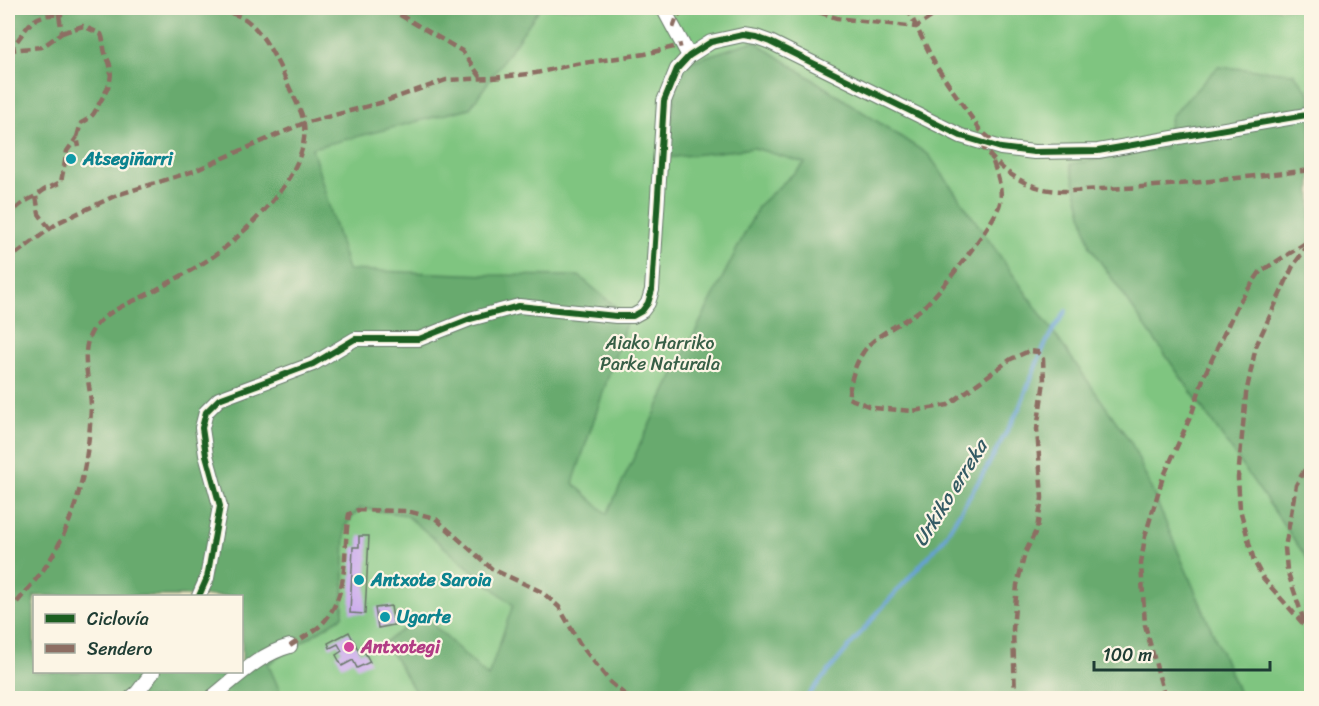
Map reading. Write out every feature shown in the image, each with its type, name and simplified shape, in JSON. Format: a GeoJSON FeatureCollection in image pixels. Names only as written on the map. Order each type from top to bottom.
{"type":"FeatureCollection","features":[{"type":"Feature","properties":{"kind":"street"},"geometry":{"type":"LineString","coordinates":[[663,8],[689,56]]}},
{"type":"Feature","properties":{"kind":"street"},"geometry":{"type":"LineString","coordinates":[[200,595],[207,578],[220,506],[206,455],[202,428],[206,412],[219,399],[313,364],[355,339],[419,339],[470,319],[519,306],[616,316],[633,316],[642,311],[648,303],[652,290],[664,101],[677,69],[689,56],[711,42],[742,35],[756,37],[961,136],[1001,148],[1034,152],[1098,151],[1311,114]]}},
{"type":"Feature","properties":{"kind":"street"},"geometry":{"type":"LineString","coordinates":[[243,672],[275,650],[290,646]]}},
{"type":"Feature","properties":{"kind":"street"},"geometry":{"type":"LineString","coordinates":[[131,699],[152,673]]}},
{"type":"Feature","properties":{"kind":"street"},"geometry":{"type":"LineString","coordinates":[[211,699],[242,673]]}},
{"type":"Feature","properties":{"kind":"green space","name":"Aiako Harriko Parke Naturala"},"geometry":{"type":"Polygon","coordinates":[[[8,8],[1311,8],[1311,698],[8,698],[8,8]]]}},
{"type":"Feature","properties":{"kind":"green space","name":"Aiako Harriko Parke Naturala"},"geometry":{"type":"Polygon","coordinates":[[[8,8],[540,8],[470,108],[312,148],[348,270],[579,276],[628,317],[573,483],[607,514],[759,205],[805,163],[754,148],[666,158],[679,65],[754,41],[929,155],[1132,444],[1241,698],[419,698],[385,642],[423,615],[488,677],[513,605],[406,515],[360,508],[345,526],[343,616],[268,664],[283,698],[8,698],[8,8]]]}},
{"type":"Feature","properties":{"kind":"green space"},"geometry":{"type":"Polygon","coordinates":[[[1218,67],[1294,73],[1311,95],[1311,564],[1090,247],[1070,164],[1165,148],[1171,116],[1218,67]]]}},
{"type":"Feature","properties":{"kind":"building","name":"Antxote Saroia"},"geometry":{"type":"Polygon","coordinates":[[[359,536],[369,536],[365,614],[350,613],[353,547],[359,547],[359,536]]]}},
{"type":"Feature","properties":{"kind":"building","name":"Ugarte"},"geometry":{"type":"Polygon","coordinates":[[[391,606],[394,625],[378,628],[375,608],[391,606]]]}},
{"type":"Feature","properties":{"kind":"building","name":"Antxotegi"},"geometry":{"type":"Polygon","coordinates":[[[349,632],[360,653],[364,651],[370,662],[357,668],[353,660],[342,666],[336,655],[342,651],[338,644],[330,648],[328,643],[349,632]]]}},
{"type":"Feature","properties":{"kind":"waterway","name":"Urkiko erreka"},"geometry":{"type":"LineString","coordinates":[[806,698],[943,540],[1018,411],[1050,335],[1066,311]]}},
{"type":"Feature","properties":{"kind":"marked path"},"geometry":{"type":"LineString","coordinates":[[58,10],[59,15],[80,8]]}},
{"type":"Feature","properties":{"kind":"marked path"},"geometry":{"type":"LineString","coordinates":[[8,612],[48,563],[67,526],[80,488],[88,448],[91,407],[86,353],[90,335],[95,327],[117,309],[179,277],[222,250],[264,211],[277,195],[298,160],[304,142],[303,120],[276,60],[259,32],[245,19],[215,8]]}},
{"type":"Feature","properties":{"kind":"marked path"},"geometry":{"type":"LineString","coordinates":[[388,8],[462,51],[482,79]]}},
{"type":"Feature","properties":{"kind":"marked path"},"geometry":{"type":"LineString","coordinates":[[673,28],[684,8]]}},
{"type":"Feature","properties":{"kind":"marked path"},"geometry":{"type":"LineString","coordinates":[[806,8],[837,18],[916,27],[945,8]]}},
{"type":"Feature","properties":{"kind":"marked path"},"geometry":{"type":"LineString","coordinates":[[907,8],[936,66],[980,130],[994,142]]}},
{"type":"Feature","properties":{"kind":"marked path"},"geometry":{"type":"LineString","coordinates":[[8,51],[34,21],[48,15],[59,15],[62,33],[42,47],[10,50]]}},
{"type":"Feature","properties":{"kind":"marked path"},"geometry":{"type":"LineString","coordinates":[[62,33],[83,26],[101,34],[110,64],[111,76],[107,89],[93,114],[81,123],[77,137],[79,147]]}},
{"type":"Feature","properties":{"kind":"marked path"},"geometry":{"type":"LineString","coordinates":[[8,265],[17,253],[59,222],[117,195],[194,171],[304,123],[380,103],[446,80],[536,73],[576,64],[645,54],[682,45]]}},
{"type":"Feature","properties":{"kind":"marked path"},"geometry":{"type":"LineString","coordinates":[[50,229],[39,214],[36,196],[61,182],[67,151],[77,137]]}},
{"type":"Feature","properties":{"kind":"marked path"},"geometry":{"type":"LineString","coordinates":[[980,143],[992,158],[1012,175],[1028,184],[1052,190],[1154,186],[1312,170]]}},
{"type":"Feature","properties":{"kind":"marked path"},"geometry":{"type":"LineString","coordinates":[[993,162],[1001,192],[996,213],[965,259],[928,302],[867,347],[854,370],[848,398],[874,408],[913,411],[948,405],[1011,359],[1029,351],[1038,352],[1043,359],[1044,381],[1037,429],[1042,498],[1037,529],[1025,553],[1017,585],[1013,629],[1015,698]]}},
{"type":"Feature","properties":{"kind":"marked path"},"geometry":{"type":"LineString","coordinates":[[8,220],[20,205],[36,196]]}},
{"type":"Feature","properties":{"kind":"marked path"},"geometry":{"type":"LineString","coordinates":[[1165,698],[1145,625],[1141,564],[1145,536],[1162,480],[1192,413],[1204,376],[1238,304],[1260,272],[1312,239]]}},
{"type":"Feature","properties":{"kind":"marked path"},"geometry":{"type":"LineString","coordinates":[[1309,244],[1293,266],[1256,346],[1246,394],[1238,478],[1240,509],[1254,561],[1263,578],[1306,627],[1312,641]]}},
{"type":"Feature","properties":{"kind":"marked path"},"geometry":{"type":"LineString","coordinates":[[1304,621],[1287,570],[1285,548],[1296,485],[1312,457]]}},
{"type":"Feature","properties":{"kind":"marked path"},"geometry":{"type":"LineString","coordinates":[[290,646],[321,625],[331,613],[337,600],[344,572],[349,514],[358,510],[407,511],[435,518],[492,569],[542,592],[559,607],[580,644],[610,682],[629,698]]}},
{"type":"Feature","properties":{"kind":"cycle path"},"geometry":{"type":"LineString","coordinates":[[199,595],[207,578],[220,506],[206,455],[202,428],[206,412],[219,399],[313,364],[355,339],[419,339],[470,319],[519,306],[616,316],[633,316],[642,311],[648,303],[652,290],[664,101],[677,69],[689,56],[711,42],[743,35],[756,37],[961,136],[1001,148],[1034,152],[1098,151],[1312,114]]}},
{"type":"Feature","properties":{"kind":"place","name":"Atsegiñarri"},"geometry":{"type":"Point","coordinates":[71,159]}},
{"type":"Feature","properties":{"kind":"place","name":"Antxote Saroia"},"geometry":{"type":"Point","coordinates":[359,580]}},
{"type":"Feature","properties":{"kind":"place","name":"Ugarte"},"geometry":{"type":"Point","coordinates":[385,617]}},
{"type":"Feature","properties":{"kind":"place","name":"Antxotegi"},"geometry":{"type":"Point","coordinates":[349,647]}}]}
